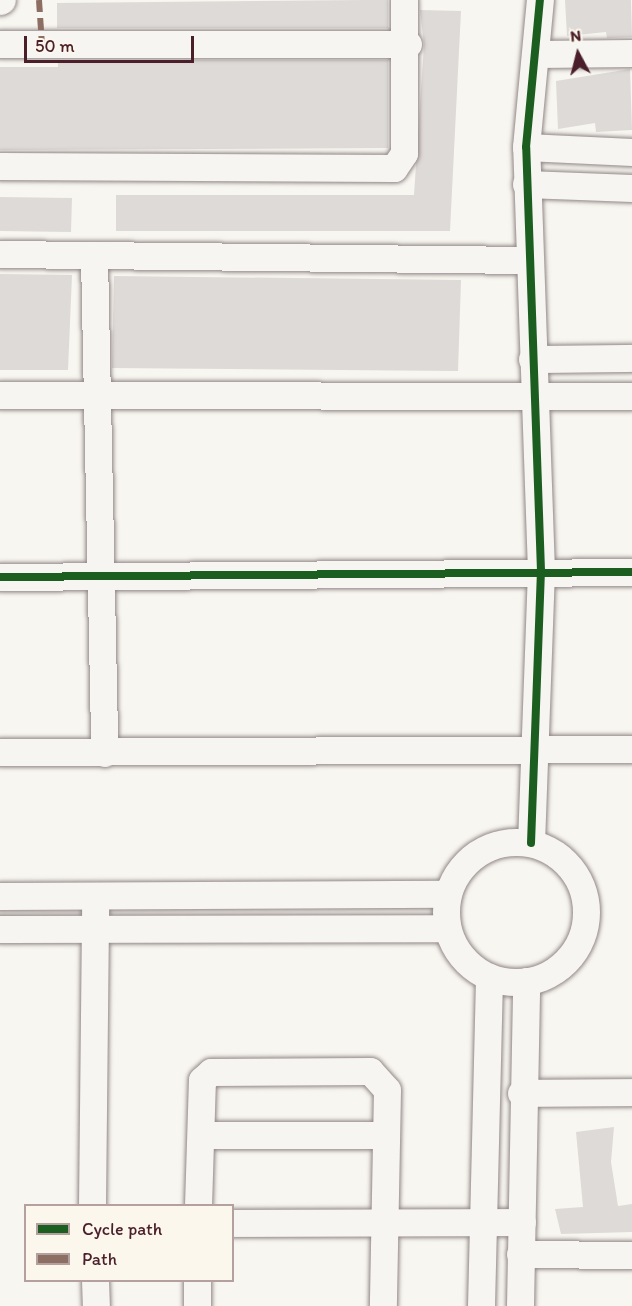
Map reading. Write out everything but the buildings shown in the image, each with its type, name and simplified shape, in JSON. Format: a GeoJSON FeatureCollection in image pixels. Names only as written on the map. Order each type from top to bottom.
{"type":"FeatureCollection","features":[{"type":"Feature","properties":{"kind":"street"},"geometry":{"type":"LineString","coordinates":[[0,166],[394,168],[404,153],[408,44],[404,0]]}},
{"type":"Feature","properties":{"kind":"street"},"geometry":{"type":"LineString","coordinates":[[531,843],[541,571],[526,260],[526,147],[538,54],[540,0]]}},
{"type":"Feature","properties":{"kind":"street"},"geometry":{"type":"LineString","coordinates":[[0,44],[408,44]]}},
{"type":"Feature","properties":{"kind":"street"},"geometry":{"type":"LineString","coordinates":[[538,54],[632,53]]}},
{"type":"Feature","properties":{"kind":"street"},"geometry":{"type":"LineString","coordinates":[[526,147],[632,152]]}},
{"type":"Feature","properties":{"kind":"street"},"geometry":{"type":"LineString","coordinates":[[526,184],[632,188]]}},
{"type":"Feature","properties":{"kind":"street"},"geometry":{"type":"LineString","coordinates":[[0,254],[94,257],[526,260]]}},
{"type":"Feature","properties":{"kind":"street"},"geometry":{"type":"LineString","coordinates":[[94,257],[104,753]]}},
{"type":"Feature","properties":{"kind":"street"},"geometry":{"type":"LineString","coordinates":[[532,359],[632,358]]}},
{"type":"Feature","properties":{"kind":"street"},"geometry":{"type":"LineString","coordinates":[[0,395],[632,396]]}},
{"type":"Feature","properties":{"kind":"street"},"geometry":{"type":"LineString","coordinates":[[0,577],[100,574],[632,572]]}},
{"type":"Feature","properties":{"kind":"street"},"geometry":{"type":"LineString","coordinates":[[0,752],[632,749]]}},
{"type":"Feature","properties":{"kind":"street"},"geometry":{"type":"LineString","coordinates":[[531,843],[558,857],[578,879],[586,919],[570,956],[555,970],[526,981],[489,977],[466,961],[447,928],[447,894],[456,874],[488,847],[531,843]]}},
{"type":"Feature","properties":{"kind":"street"},"geometry":{"type":"LineString","coordinates":[[0,896],[447,894]]}},
{"type":"Feature","properties":{"kind":"street"},"geometry":{"type":"LineString","coordinates":[[92,1204],[94,896]]}},
{"type":"Feature","properties":{"kind":"street"},"geometry":{"type":"LineString","coordinates":[[0,929],[447,928]]}},
{"type":"Feature","properties":{"kind":"street"},"geometry":{"type":"LineString","coordinates":[[481,1306],[489,977]]}},
{"type":"Feature","properties":{"kind":"street"},"geometry":{"type":"LineString","coordinates":[[520,1306],[521,1093],[526,981]]}},
{"type":"Feature","properties":{"kind":"street"},"geometry":{"type":"LineString","coordinates":[[198,1204],[202,1080],[211,1072],[357,1068],[383,1080],[383,1306]]}},
{"type":"Feature","properties":{"kind":"street"},"geometry":{"type":"LineString","coordinates":[[521,1093],[632,1092]]}},
{"type":"Feature","properties":{"kind":"street"},"geometry":{"type":"LineString","coordinates":[[202,1135],[384,1136]]}},
{"type":"Feature","properties":{"kind":"street"},"geometry":{"type":"LineString","coordinates":[[234,1223],[384,1221],[482,1224],[522,1222]]}},
{"type":"Feature","properties":{"kind":"street"},"geometry":{"type":"LineString","coordinates":[[520,1254],[632,1255]]}},
{"type":"Feature","properties":{"kind":"street"},"geometry":{"type":"LineString","coordinates":[[95,1282],[96,1306]]}},
{"type":"Feature","properties":{"kind":"street"},"geometry":{"type":"LineString","coordinates":[[197,1282],[197,1306]]}},
{"type":"Feature","properties":{"kind":"marked path"},"geometry":{"type":"LineString","coordinates":[[39,0],[42,45]]}},
{"type":"Feature","properties":{"kind":"cycle path"},"geometry":{"type":"LineString","coordinates":[[531,843],[541,571],[526,147],[540,0]]}},
{"type":"Feature","properties":{"kind":"cycle path"},"geometry":{"type":"LineString","coordinates":[[0,577],[632,572]]}}]}
